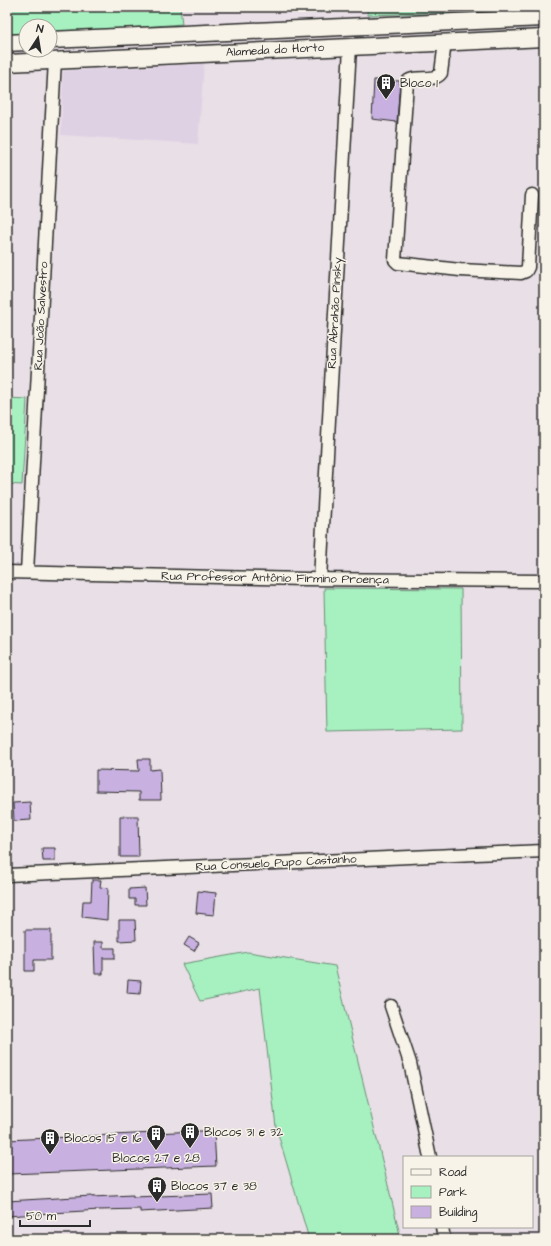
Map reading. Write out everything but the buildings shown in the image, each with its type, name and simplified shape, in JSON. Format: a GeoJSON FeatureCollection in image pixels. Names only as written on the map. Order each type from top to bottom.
{"type":"FeatureCollection","features":[{"type":"Feature","properties":{"kind":"main road","name":"Alameda do Horto"},"geometry":{"type":"LineString","coordinates":[[58,40],[544,18]]}},
{"type":"Feature","properties":{"kind":"main road","name":"Alameda do Horto"},"geometry":{"type":"LineString","coordinates":[[7,63],[544,38]]}},
{"type":"Feature","properties":{"kind":"main road"},"geometry":{"type":"LineString","coordinates":[[7,43],[18,42]]}},
{"type":"Feature","properties":{"kind":"street"},"geometry":{"type":"LineString","coordinates":[[445,42],[441,72],[439,76],[432,78],[410,79],[407,82],[395,260],[398,263],[454,270],[521,273],[526,271],[528,267],[532,195]]}},
{"type":"Feature","properties":{"kind":"street","name":"Rua Abrahão Pinsky"},"geometry":{"type":"LineString","coordinates":[[320,579],[350,47]]}},
{"type":"Feature","properties":{"kind":"street","name":"Rua João Salvestro"},"geometry":{"type":"LineString","coordinates":[[27,572],[55,60]]}},
{"type":"Feature","properties":{"kind":"street","name":"Rua Professor Antônio Firmino Proença"},"geometry":{"type":"LineString","coordinates":[[7,572],[320,579],[544,581]]}},
{"type":"Feature","properties":{"kind":"street","name":"Rua Consuelo Pupo Castanho"},"geometry":{"type":"LineString","coordinates":[[7,875],[544,851]]}},
{"type":"Feature","properties":{"kind":"street"},"geometry":{"type":"LineString","coordinates":[[391,1006],[410,1063],[430,1156]]}},
{"type":"Feature","properties":{"kind":"street"},"geometry":{"type":"LineString","coordinates":[[442,1228],[444,1239]]}},
{"type":"Feature","properties":{"kind":"shaded area"},"geometry":{"type":"Polygon","coordinates":[[[204,64],[198,144],[61,135],[63,71],[204,64]]]}},
{"type":"Feature","properties":{"kind":"green space"},"geometry":{"type":"Polygon","coordinates":[[[7,7],[180,7],[182,24],[58,33],[58,18],[18,18],[18,36],[7,37],[7,7]]]}},
{"type":"Feature","properties":{"kind":"green space"},"geometry":{"type":"Polygon","coordinates":[[[366,7],[544,7],[544,9],[368,15],[366,7]]]}},
{"type":"Feature","properties":{"kind":"green space"},"geometry":{"type":"Polygon","coordinates":[[[7,398],[27,399],[22,485],[7,484],[7,398]]]}},
{"type":"Feature","properties":{"kind":"green space"},"geometry":{"type":"Polygon","coordinates":[[[324,588],[461,589],[462,729],[327,732],[324,588]]]}},
{"type":"Feature","properties":{"kind":"green space"},"geometry":{"type":"Polygon","coordinates":[[[248,952],[335,966],[401,1239],[309,1239],[276,1127],[260,988],[200,1001],[182,964],[248,952]]]}},
{"type":"Feature","properties":{"kind":"place","name":"Bloco 1"},"geometry":{"type":"Point","coordinates":[386,100]}},
{"type":"Feature","properties":{"kind":"place","name":"Blocos 31 e 32"},"geometry":{"type":"Point","coordinates":[190,1149]}},
{"type":"Feature","properties":{"kind":"place","name":"Blocos 27 e 28"},"geometry":{"type":"Point","coordinates":[156,1151]}},
{"type":"Feature","properties":{"kind":"place","name":"Blocos 15 e 16"},"geometry":{"type":"Point","coordinates":[50,1155]}},
{"type":"Feature","properties":{"kind":"place","name":"Blocos 37 e 38"},"geometry":{"type":"Point","coordinates":[157,1203]}}]}
